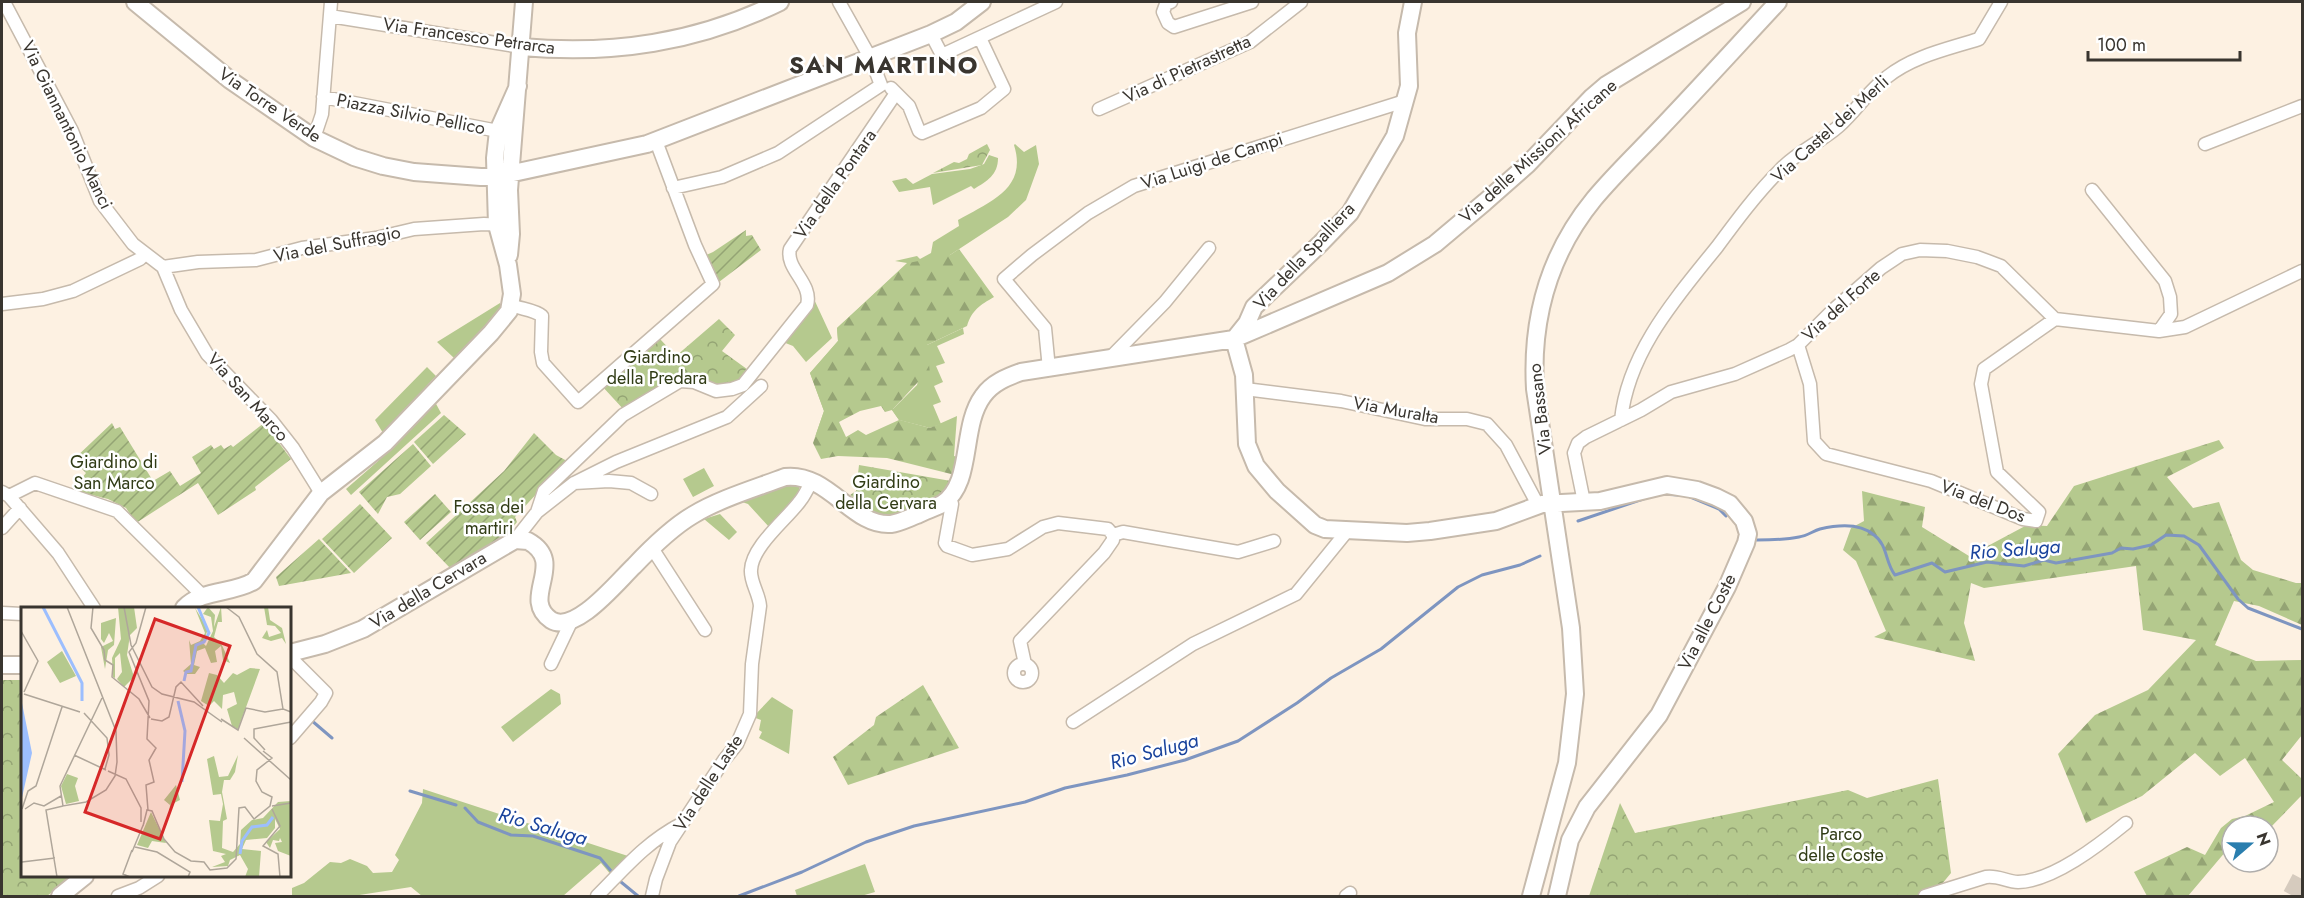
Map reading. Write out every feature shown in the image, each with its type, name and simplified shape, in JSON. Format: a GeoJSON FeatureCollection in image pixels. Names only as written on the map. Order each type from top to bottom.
{"type":"FeatureCollection","features":[{"type":"Feature","properties":{"kind":"street","name":"Via Giannantonio Manci"},"geometry":{"type":"LineString","coordinates":[[4,2],[72,130],[100,201],[124,233],[145,254],[164,267]]}},
{"type":"Feature","properties":{"kind":"street","name":"Via Torre Verde"},"geometry":{"type":"LineString","coordinates":[[135,2],[230,80],[314,138],[354,157],[414,172],[502,175],[656,141],[931,34],[966,15],[982,2]]}},
{"type":"Feature","properties":{"kind":"street"},"geometry":{"type":"LineString","coordinates":[[314,138],[320,125],[331,2]]}},
{"type":"Feature","properties":{"kind":"street"},"geometry":{"type":"LineString","coordinates":[[502,175],[518,86],[524,2]]}},
{"type":"Feature","properties":{"kind":"street","name":"Via Francesco Petrarca"},"geometry":{"type":"LineString","coordinates":[[330,16],[521,47],[600,49],[650,45],[711,30],[780,2]]}},
{"type":"Feature","properties":{"kind":"street"},"geometry":{"type":"LineString","coordinates":[[931,34],[942,55],[1056,2]]}},
{"type":"Feature","properties":{"kind":"street","name":"Via di Pietrastretta"},"geometry":{"type":"LineString","coordinates":[[1171,2],[1166,4],[1163,12],[1168,23],[1174,27],[1252,2]]}},
{"type":"Feature","properties":{"kind":"street","name":"Via di Pietrastretta"},"geometry":{"type":"LineString","coordinates":[[1099,109],[1250,42],[1302,2]]}},
{"type":"Feature","properties":{"kind":"street","name":"Via della Spalliera"},"geometry":{"type":"LineString","coordinates":[[1234,339],[1247,323],[1254,306],[1350,213],[1395,136],[1409,86],[1407,33],[1413,2]]}},
{"type":"Feature","properties":{"kind":"street","name":"Via delle Missioni Africane"},"geometry":{"type":"LineString","coordinates":[[1234,339],[1388,273],[1422,253],[1527,165],[1606,85],[1742,2]]}},
{"type":"Feature","properties":{"kind":"street","name":"Via Bassano"},"geometry":{"type":"LineString","coordinates":[[1531,897],[1567,763],[1572,728],[1575,671],[1566,594],[1545,504],[1533,360],[1539,310],[1558,254],[1572,229],[1596,197],[1778,2]]}},
{"type":"Feature","properties":{"kind":"street","name":"Via Castel dei Merli"},"geometry":{"type":"LineString","coordinates":[[1621,420],[1623,401],[1633,370],[1654,331],[1676,298],[1748,206],[1782,168],[1839,126],[1887,77],[1925,56],[1979,39],[2001,2]]}},
{"type":"Feature","properties":{"kind":"street"},"geometry":{"type":"LineString","coordinates":[[840,4],[871,59],[881,85]]}},
{"type":"Feature","properties":{"kind":"street"},"geometry":{"type":"LineString","coordinates":[[673,188],[722,177],[778,153],[881,85],[889,87],[909,106],[922,133],[981,108],[1004,89],[980,38]]}},
{"type":"Feature","properties":{"kind":"street"},"geometry":{"type":"LineString","coordinates":[[186,607],[203,596],[245,586],[254,580],[321,493],[385,443],[491,333],[508,312],[511,305],[511,285],[504,225],[498,130],[518,86]]}},
{"type":"Feature","properties":{"kind":"street","name":"Via della Pontara"},"geometry":{"type":"LineString","coordinates":[[537,512],[544,490],[623,415],[680,381],[694,382],[716,391],[732,390],[743,385],[807,305],[809,297],[807,288],[789,258],[790,249],[896,93]]}},
{"type":"Feature","properties":{"kind":"street","name":"Piazza Silvio Pellico"},"geometry":{"type":"LineString","coordinates":[[323,97],[498,130]]}},
{"type":"Feature","properties":{"kind":"street","name":"Via Luigi de Campi"},"geometry":{"type":"LineString","coordinates":[[1049,369],[1045,328],[1004,279],[1032,255],[1088,213],[1144,182],[1405,101]]}},
{"type":"Feature","properties":{"kind":"street"},"geometry":{"type":"LineString","coordinates":[[2205,144],[2302,106]]}},
{"type":"Feature","properties":{"kind":"street"},"geometry":{"type":"LineString","coordinates":[[511,305],[540,313],[542,316],[543,363],[578,402],[713,284],[697,249],[656,141]]}},
{"type":"Feature","properties":{"kind":"street"},"geometry":{"type":"LineString","coordinates":[[2092,190],[2165,281],[2172,314],[2159,331]]}},
{"type":"Feature","properties":{"kind":"street","name":"Via del Suffragio"},"geometry":{"type":"LineString","coordinates":[[164,267],[198,262],[256,260],[302,248],[376,238],[414,229],[504,225]]}},
{"type":"Feature","properties":{"kind":"street"},"geometry":{"type":"LineString","coordinates":[[1109,359],[1165,302],[1209,248]]}},
{"type":"Feature","properties":{"kind":"street","name":"Via del Forte"},"geometry":{"type":"LineString","coordinates":[[1584,502],[1583,488],[1575,464],[1574,453],[1578,443],[1671,392],[1735,374],[1798,345],[1832,311],[1881,268],[1902,254],[1920,249],[1947,250],[1977,257],[2001,266],[2055,319]]}},
{"type":"Feature","properties":{"kind":"street"},"geometry":{"type":"LineString","coordinates":[[2,304],[43,299],[73,291],[140,259],[145,254]]}},
{"type":"Feature","properties":{"kind":"street","name":"Via San Marco"},"geometry":{"type":"LineString","coordinates":[[164,267],[181,310],[207,354],[271,420],[293,448],[321,493]]}},
{"type":"Feature","properties":{"kind":"street"},"geometry":{"type":"LineString","coordinates":[[2055,319],[2159,331],[2185,327],[2302,272]]}},
{"type":"Feature","properties":{"kind":"street","name":"Via del Dos"},"geometry":{"type":"LineString","coordinates":[[1798,345],[1810,384],[1814,441],[1826,454],[1931,481],[2023,519],[2036,521],[2039,512],[1997,472],[1981,384],[1983,369],[2055,319]]}},
{"type":"Feature","properties":{"kind":"street"},"geometry":{"type":"LineString","coordinates":[[515,540],[528,541],[543,554],[545,573],[538,595],[546,614],[551,620],[558,622],[571,621],[582,616],[652,548],[692,515],[785,477],[795,476],[812,481],[830,490],[857,513],[874,521],[890,524],[939,505],[950,498],[959,482],[973,414],[984,394],[1002,380],[1021,372],[1234,339],[1245,389],[1247,444],[1256,466],[1315,525],[1325,529],[1419,532],[1496,521],[1545,504]]}},
{"type":"Feature","properties":{"kind":"street"},"geometry":{"type":"LineString","coordinates":[[515,540],[537,512],[574,483],[616,462],[727,417],[761,386]]}},
{"type":"Feature","properties":{"kind":"street","name":"Via Muralta"},"geometry":{"type":"LineString","coordinates":[[1245,389],[1341,401],[1425,419],[1467,419],[1487,424],[1506,445],[1545,504]]}},
{"type":"Feature","properties":{"kind":"street"},"geometry":{"type":"LineString","coordinates":[[574,483],[609,480],[631,483],[651,494]]}},
{"type":"Feature","properties":{"kind":"street","name":"Via delle Laste"},"geometry":{"type":"LineString","coordinates":[[652,897],[670,842],[737,744],[750,714],[752,664],[760,606],[751,570],[754,558],[772,533],[800,502],[812,481]]}},
{"type":"Feature","properties":{"kind":"street"},"geometry":{"type":"LineString","coordinates":[[93,607],[58,553],[20,508],[5,494],[35,483],[117,511],[203,596]]}},
{"type":"Feature","properties":{"kind":"street","name":"Via alle Coste"},"geometry":{"type":"LineString","coordinates":[[1545,504],[1608,499],[1656,486],[1681,486],[1730,504],[1744,520],[1748,534],[1727,587],[1659,715],[1587,807],[1570,840],[1557,897]]}},
{"type":"Feature","properties":{"kind":"street"},"geometry":{"type":"LineString","coordinates":[[950,498],[952,504],[945,543],[947,546],[972,555],[1008,549],[1043,527],[1058,523],[1108,529],[1113,535],[1113,540],[1104,553],[1020,641],[1025,664]]}},
{"type":"Feature","properties":{"kind":"street"},"geometry":{"type":"LineString","coordinates":[[2,528],[20,508]]}},
{"type":"Feature","properties":{"kind":"street"},"geometry":{"type":"LineString","coordinates":[[1515,515],[1532,511],[1545,521],[1557,580],[1566,594]]}},
{"type":"Feature","properties":{"kind":"street"},"geometry":{"type":"LineString","coordinates":[[1073,722],[1193,644],[1296,594],[1348,530]]}},
{"type":"Feature","properties":{"kind":"street"},"geometry":{"type":"LineString","coordinates":[[1113,535],[1123,532],[1238,552],[1274,542]]}},
{"type":"Feature","properties":{"kind":"street","name":"Via della Cervara"},"geometry":{"type":"LineString","coordinates":[[291,652],[325,644],[363,628],[515,540]]}},
{"type":"Feature","properties":{"kind":"street"},"geometry":{"type":"LineString","coordinates":[[652,548],[705,630]]}},
{"type":"Feature","properties":{"kind":"street"},"geometry":{"type":"LineString","coordinates":[[2,614],[21,614]]}},
{"type":"Feature","properties":{"kind":"street"},"geometry":{"type":"LineString","coordinates":[[551,664],[571,621]]}},
{"type":"Feature","properties":{"kind":"street"},"geometry":{"type":"LineString","coordinates":[[291,652],[295,662],[326,693],[291,737]]}},
{"type":"Feature","properties":{"kind":"street"},"geometry":{"type":"LineString","coordinates":[[2,665],[21,665]]}},
{"type":"Feature","properties":{"kind":"street"},"geometry":{"type":"LineString","coordinates":[[597,897],[642,850],[659,836],[682,823]]}},
{"type":"Feature","properties":{"kind":"street"},"geometry":{"type":"LineString","coordinates":[[1925,897],[1986,877],[1995,876],[2017,882],[2042,877],[2105,840],[2126,823]]}},
{"type":"Feature","properties":{"kind":"street"},"geometry":{"type":"LineString","coordinates":[[60,897],[84,877]]}},
{"type":"Feature","properties":{"kind":"street"},"geometry":{"type":"LineString","coordinates":[[118,897],[156,877]]}},
{"type":"Feature","properties":{"kind":"green space"},"geometry":{"type":"Polygon","coordinates":[[[987,144],[990,150],[982,165],[933,173],[954,162],[959,163],[967,159],[969,154],[987,144]]]}},
{"type":"Feature","properties":{"kind":"green space"},"geometry":{"type":"Polygon","coordinates":[[[1015,144],[1024,152],[1036,145],[1039,164],[1026,200],[1008,217],[950,255],[865,352],[815,437],[824,411],[810,373],[838,341],[837,328],[907,263],[895,261],[917,256],[920,259],[931,253],[933,242],[959,226],[958,220],[1003,192],[1016,173],[1015,144]]]}},
{"type":"Feature","properties":{"kind":"green space"},"geometry":{"type":"Polygon","coordinates":[[[989,155],[998,158],[998,164],[994,173],[987,180],[974,189],[971,186],[933,205],[930,187],[899,192],[892,181],[906,178],[913,184],[932,174],[970,169],[984,164],[989,155]]]}},
{"type":"Feature","properties":{"kind":"green space"},"geometry":{"type":"Polygon","coordinates":[[[746,230],[746,236],[752,235],[761,250],[719,282],[704,256],[746,230]]]}},
{"type":"Feature","properties":{"kind":"green space"},"geometry":{"type":"Polygon","coordinates":[[[959,249],[994,297],[977,308],[967,326],[927,345],[930,374],[918,382],[893,409],[900,420],[930,428],[957,416],[954,456],[958,457],[955,475],[887,458],[838,456],[821,459],[813,443],[824,411],[810,373],[838,341],[837,328],[908,263],[950,255],[959,249]],[[881,406],[860,411],[839,422],[846,437],[858,430],[866,435],[899,420],[892,410],[885,412],[881,406]]]}},
{"type":"Feature","properties":{"kind":"green space"},"geometry":{"type":"Polygon","coordinates":[[[813,297],[832,338],[806,362],[793,346],[783,342],[805,316],[813,297]]]}},
{"type":"Feature","properties":{"kind":"green space"},"geometry":{"type":"Polygon","coordinates":[[[500,303],[500,312],[454,358],[437,342],[500,303]]]}},
{"type":"Feature","properties":{"kind":"green space","name":"Giardino della Predara"},"geometry":{"type":"Polygon","coordinates":[[[719,319],[735,335],[722,351],[751,372],[745,379],[719,388],[699,379],[625,411],[601,385],[660,339],[676,356],[719,319]]]}},
{"type":"Feature","properties":{"kind":"green space"},"geometry":{"type":"Polygon","coordinates":[[[963,328],[964,334],[937,346],[945,363],[936,366],[943,382],[934,386],[941,402],[933,405],[941,424],[930,428],[899,420],[892,410],[917,385],[927,345],[963,328]]]}},
{"type":"Feature","properties":{"kind":"green space"},"geometry":{"type":"Polygon","coordinates":[[[427,367],[436,376],[383,433],[375,420],[427,367]]]}},
{"type":"Feature","properties":{"kind":"green space"},"geometry":{"type":"Polygon","coordinates":[[[435,402],[441,413],[351,495],[346,489],[377,462],[435,402]]]}},
{"type":"Feature","properties":{"kind":"green space"},"geometry":{"type":"Polygon","coordinates":[[[444,415],[466,434],[433,464],[414,442],[444,415]]]}},
{"type":"Feature","properties":{"kind":"green space","name":"Giardino di San Marco"},"geometry":{"type":"Polygon","coordinates":[[[112,423],[115,429],[120,427],[153,481],[170,471],[180,486],[201,473],[192,457],[211,445],[214,449],[221,445],[224,449],[231,445],[233,447],[264,423],[291,459],[255,487],[256,490],[218,515],[198,483],[136,523],[126,508],[108,499],[72,490],[86,473],[73,460],[112,423]]]}},
{"type":"Feature","properties":{"kind":"green space","name":"Fossa dei martiri"},"geometry":{"type":"Polygon","coordinates":[[[534,433],[556,455],[567,461],[515,517],[517,522],[509,532],[451,569],[426,543],[504,471],[534,433]]]}},
{"type":"Feature","properties":{"kind":"green space"},"geometry":{"type":"Polygon","coordinates":[[[2219,440],[2224,448],[2167,477],[2193,508],[2219,502],[2241,560],[2253,570],[2302,583],[2302,625],[2259,606],[2234,601],[2215,645],[2256,661],[2302,660],[2302,735],[2282,760],[2302,779],[2302,795],[2280,818],[2280,814],[2249,814],[2274,802],[2245,758],[2220,776],[2195,753],[2142,796],[2086,823],[2058,754],[2095,715],[2148,690],[2196,640],[2143,630],[2136,566],[1984,588],[1971,583],[1964,623],[1975,661],[1874,637],[1886,631],[1856,561],[1843,550],[1851,528],[1864,521],[1862,491],[1925,507],[1922,527],[1969,556],[2027,525],[2047,526],[2074,486],[2219,440]]]}},
{"type":"Feature","properties":{"kind":"green space"},"geometry":{"type":"Polygon","coordinates":[[[413,444],[431,466],[400,494],[387,497],[378,514],[359,492],[413,444]]]}},
{"type":"Feature","properties":{"kind":"green space","name":"Giardino della Cervara"},"geometry":{"type":"Polygon","coordinates":[[[859,465],[951,481],[945,493],[932,501],[894,514],[878,514],[850,495],[856,491],[859,465]]]}},
{"type":"Feature","properties":{"kind":"green space"},"geometry":{"type":"Polygon","coordinates":[[[704,468],[714,486],[693,497],[683,479],[704,468]]]}},
{"type":"Feature","properties":{"kind":"green space"},"geometry":{"type":"Polygon","coordinates":[[[780,482],[799,484],[799,490],[794,502],[769,527],[748,504],[739,501],[780,482]]]}},
{"type":"Feature","properties":{"kind":"green space"},"geometry":{"type":"Polygon","coordinates":[[[435,494],[451,512],[420,540],[404,522],[435,494]]]}},
{"type":"Feature","properties":{"kind":"green space"},"geometry":{"type":"Polygon","coordinates":[[[360,504],[392,538],[354,573],[322,539],[360,504]]]}},
{"type":"Feature","properties":{"kind":"green space"},"geometry":{"type":"Polygon","coordinates":[[[720,514],[737,532],[729,540],[704,519],[720,514]]]}},
{"type":"Feature","properties":{"kind":"green space"},"geometry":{"type":"Polygon","coordinates":[[[319,539],[351,573],[279,586],[276,577],[319,539]]]}},
{"type":"Feature","properties":{"kind":"green space"},"geometry":{"type":"Polygon","coordinates":[[[2,680],[21,680],[21,877],[72,877],[47,896],[2,896],[2,680]]]}},
{"type":"Feature","properties":{"kind":"green space"},"geometry":{"type":"Polygon","coordinates":[[[923,685],[959,748],[848,785],[833,757],[874,725],[876,717],[923,685]]]}},
{"type":"Feature","properties":{"kind":"green space"},"geometry":{"type":"Polygon","coordinates":[[[551,689],[560,694],[561,704],[513,742],[501,727],[551,689]]]}},
{"type":"Feature","properties":{"kind":"green space"},"geometry":{"type":"Polygon","coordinates":[[[772,697],[793,710],[789,754],[759,738],[762,732],[759,730],[761,720],[753,717],[772,697]]]}},
{"type":"Feature","properties":{"kind":"green space","name":"Parco delle Coste"},"geometry":{"type":"Polygon","coordinates":[[[1938,779],[1951,873],[1932,896],[1589,896],[1620,803],[1635,833],[1848,790],[1867,798],[1938,779]]]}},
{"type":"Feature","properties":{"kind":"green space"},"geometry":{"type":"Polygon","coordinates":[[[423,789],[631,857],[612,876],[601,863],[563,896],[422,896],[411,887],[353,896],[292,896],[292,888],[304,883],[330,862],[341,863],[350,859],[367,866],[373,873],[392,872],[399,860],[395,855],[422,803],[423,789]]]}},
{"type":"Feature","properties":{"kind":"green space"},"geometry":{"type":"Polygon","coordinates":[[[2220,830],[2220,858],[2188,896],[2147,896],[2134,872],[2187,847],[2205,855],[2220,830]]]}},
{"type":"Feature","properties":{"kind":"green space"},"geometry":{"type":"Polygon","coordinates":[[[865,864],[875,892],[861,896],[797,896],[795,890],[865,864]]]}},
{"type":"Feature","properties":{"kind":"waterway","name":"Rio Saluga"},"geometry":{"type":"LineString","coordinates":[[1661,494],[1679,495]]}},
{"type":"Feature","properties":{"kind":"waterway","name":"Rio Saluga"},"geometry":{"type":"LineString","coordinates":[[1688,496],[1719,509],[1726,516]]}},
{"type":"Feature","properties":{"kind":"waterway","name":"Rio Saluga"},"geometry":{"type":"LineString","coordinates":[[1578,521],[1646,498]]}},
{"type":"Feature","properties":{"kind":"waterway","name":"Rio Saluga"},"geometry":{"type":"LineString","coordinates":[[1757,540],[1794,538],[1834,527],[1862,528],[1879,539],[1895,575],[1932,563],[1945,572],[1987,562],[2024,566],[2044,560],[2056,563],[2112,553],[2121,548],[2133,549],[2151,545],[2166,535],[2184,536],[2199,545],[2238,599],[2248,608],[2302,629]]}},
{"type":"Feature","properties":{"kind":"waterway","name":"Rio Saluga"},"geometry":{"type":"LineString","coordinates":[[739,896],[802,872],[866,842],[914,826],[1025,802],[1065,788],[1185,760],[1238,741],[1331,678],[1381,649],[1458,587],[1482,575],[1520,565],[1540,556]]}},
{"type":"Feature","properties":{"kind":"waterway","name":"Rio Saluga"},"geometry":{"type":"LineString","coordinates":[[311,720],[332,738]]}},
{"type":"Feature","properties":{"kind":"waterway","name":"Rio Saluga"},"geometry":{"type":"LineString","coordinates":[[410,791],[456,805]]}},
{"type":"Feature","properties":{"kind":"waterway","name":"Rio Saluga"},"geometry":{"type":"LineString","coordinates":[[465,808],[478,822],[511,835],[533,836],[600,858],[612,872]]}},
{"type":"Feature","properties":{"kind":"waterway","name":"Rio Saluga"},"geometry":{"type":"LineString","coordinates":[[621,882],[638,896]]}},
{"type":"Feature","properties":{"kind":"tunnel"},"geometry":{"type":"LineString","coordinates":[[2293,896],[2302,879]]}},
{"type":"Feature","properties":{"kind":"district","name":"SAN MARTINO"},"geometry":{"type":"Point","coordinates":[884,65]}}]}
